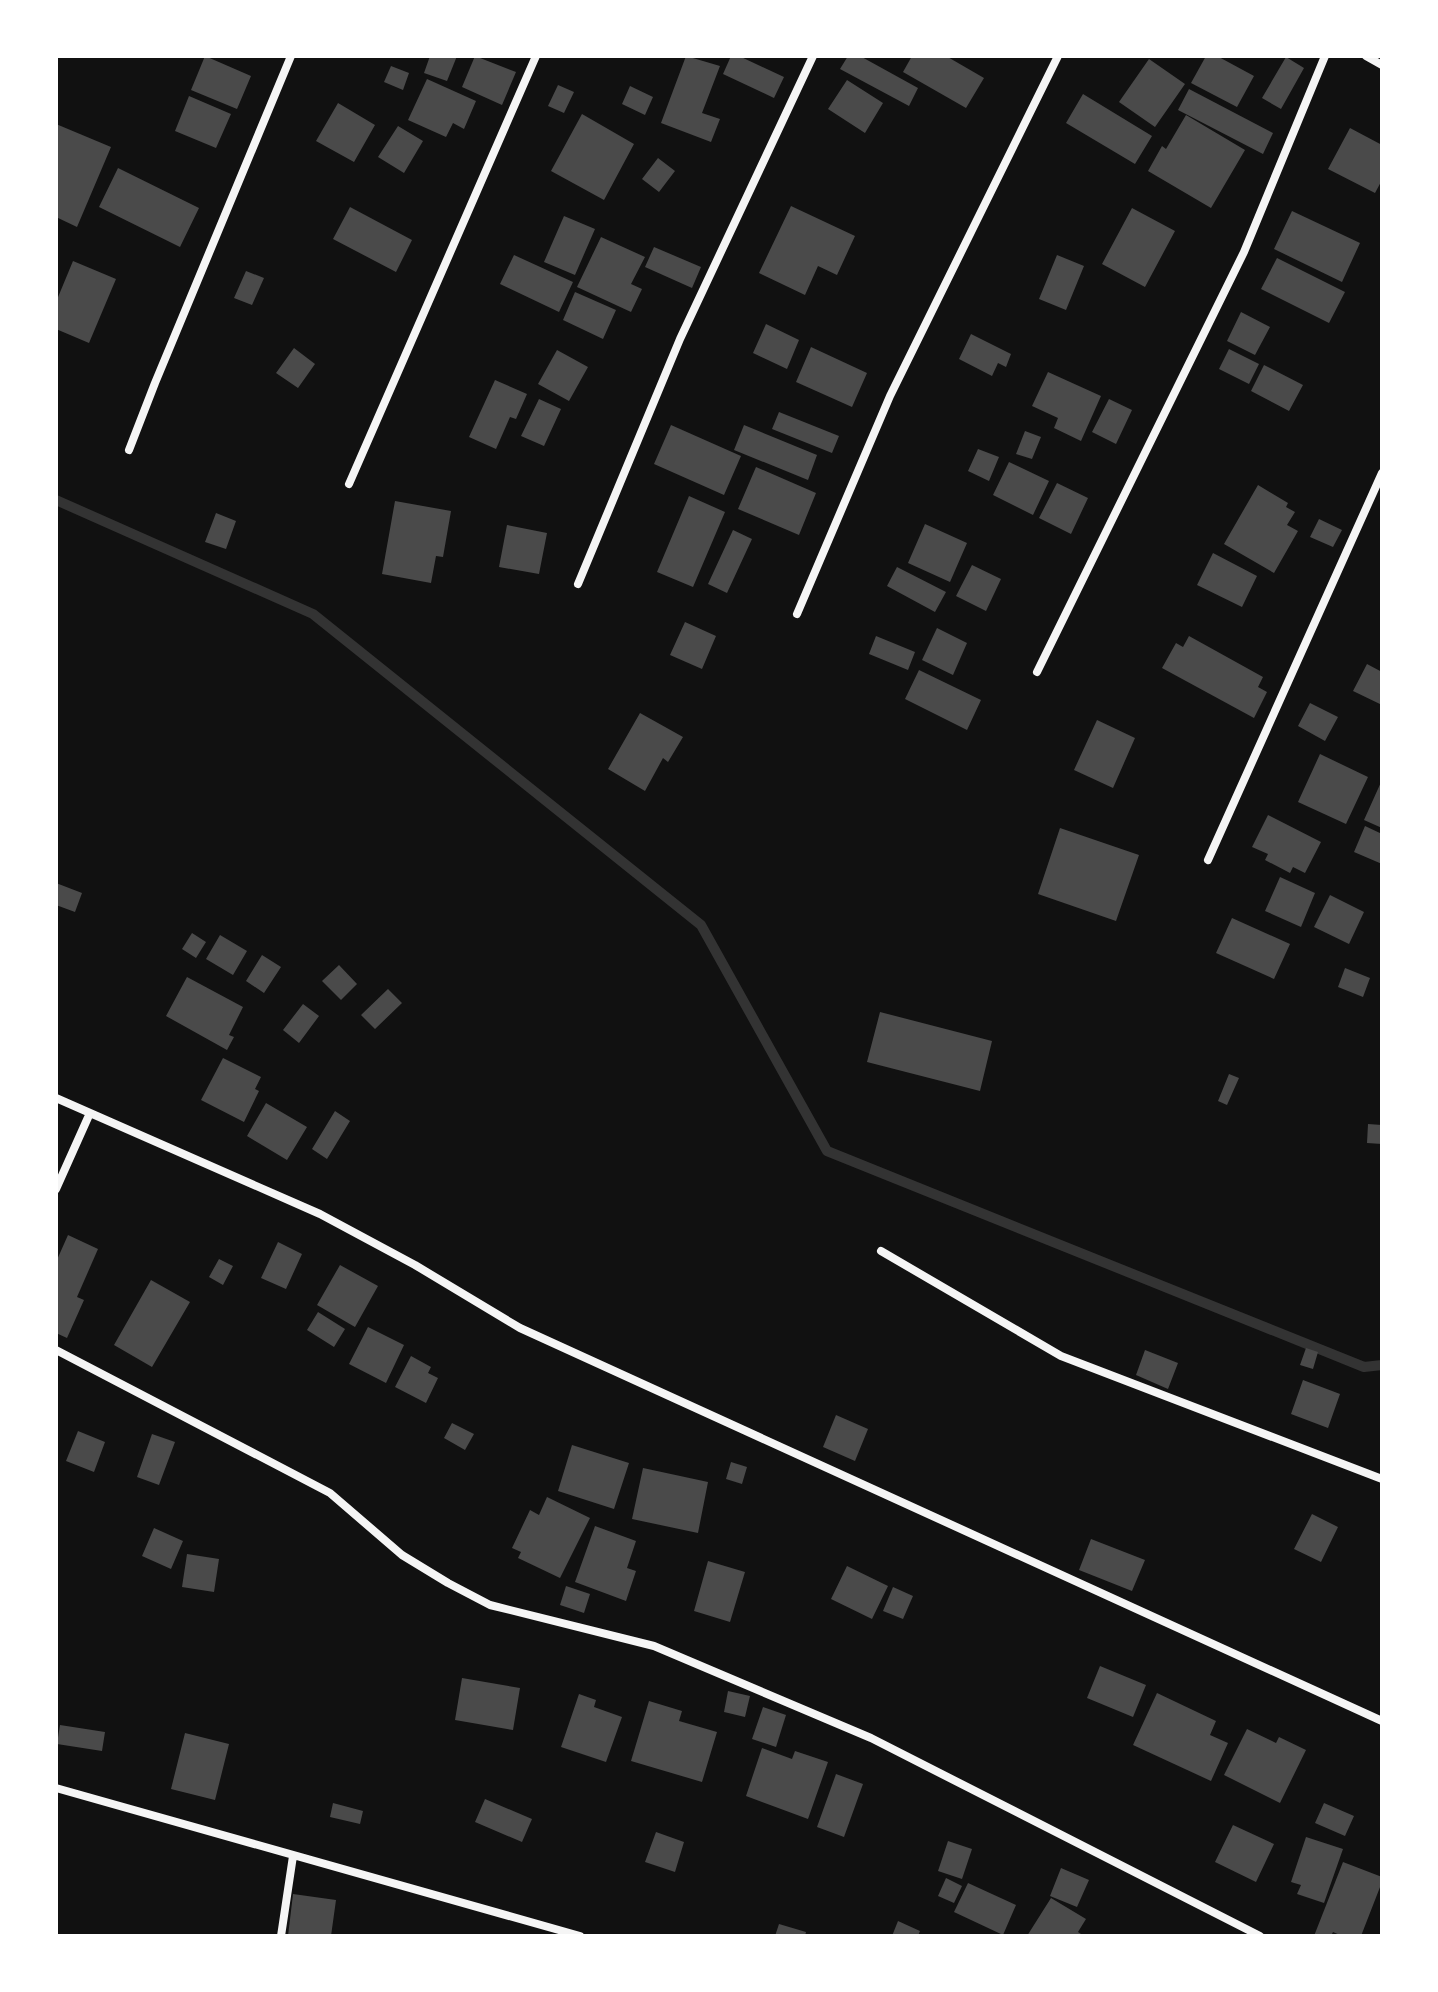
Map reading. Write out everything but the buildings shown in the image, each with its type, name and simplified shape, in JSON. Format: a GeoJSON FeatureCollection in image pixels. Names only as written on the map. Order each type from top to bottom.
{"type":"FeatureCollection","features":[{"type":"Feature","properties":{"kind":"street"},"geometry":{"type":"LineString","coordinates":[[129,450],[291,56]]}},
{"type":"Feature","properties":{"kind":"street"},"geometry":{"type":"LineString","coordinates":[[349,484],[536,56]]}},
{"type":"Feature","properties":{"kind":"street"},"geometry":{"type":"LineString","coordinates":[[578,584],[680,339],[813,56]]}},
{"type":"Feature","properties":{"kind":"street"},"geometry":{"type":"LineString","coordinates":[[797,614],[890,396],[1058,56]]}},
{"type":"Feature","properties":{"kind":"street"},"geometry":{"type":"LineString","coordinates":[[1037,672],[1244,252],[1325,56]]}},
{"type":"Feature","properties":{"kind":"street"},"geometry":{"type":"LineString","coordinates":[[1366,56],[1382,65]]}},
{"type":"Feature","properties":{"kind":"street"},"geometry":{"type":"LineString","coordinates":[[1208,860],[1382,473]]}},
{"type":"Feature","properties":{"kind":"street"},"geometry":{"type":"LineString","coordinates":[[56,1098],[320,1214],[415,1265],[520,1328],[1382,1721]]}},
{"type":"Feature","properties":{"kind":"street"},"geometry":{"type":"LineString","coordinates":[[56,1189],[90,1113]]}},
{"type":"Feature","properties":{"kind":"street"},"geometry":{"type":"LineString","coordinates":[[881,1251],[1061,1356],[1382,1479]]}},
{"type":"Feature","properties":{"kind":"street"},"geometry":{"type":"LineString","coordinates":[[56,1350],[330,1493],[402,1555],[490,1605],[654,1646],[871,1738],[1260,1936]]}},
{"type":"Feature","properties":{"kind":"street"},"geometry":{"type":"LineString","coordinates":[[56,1788],[580,1936]]}},
{"type":"Feature","properties":{"kind":"street"},"geometry":{"type":"LineString","coordinates":[[281,1936],[293,1856]]}},
{"type":"Feature","properties":{"kind":"waterway"},"geometry":{"type":"LineString","coordinates":[[56,500],[313,614],[701,925],[827,1151],[1364,1367],[1382,1365]]}}]}
